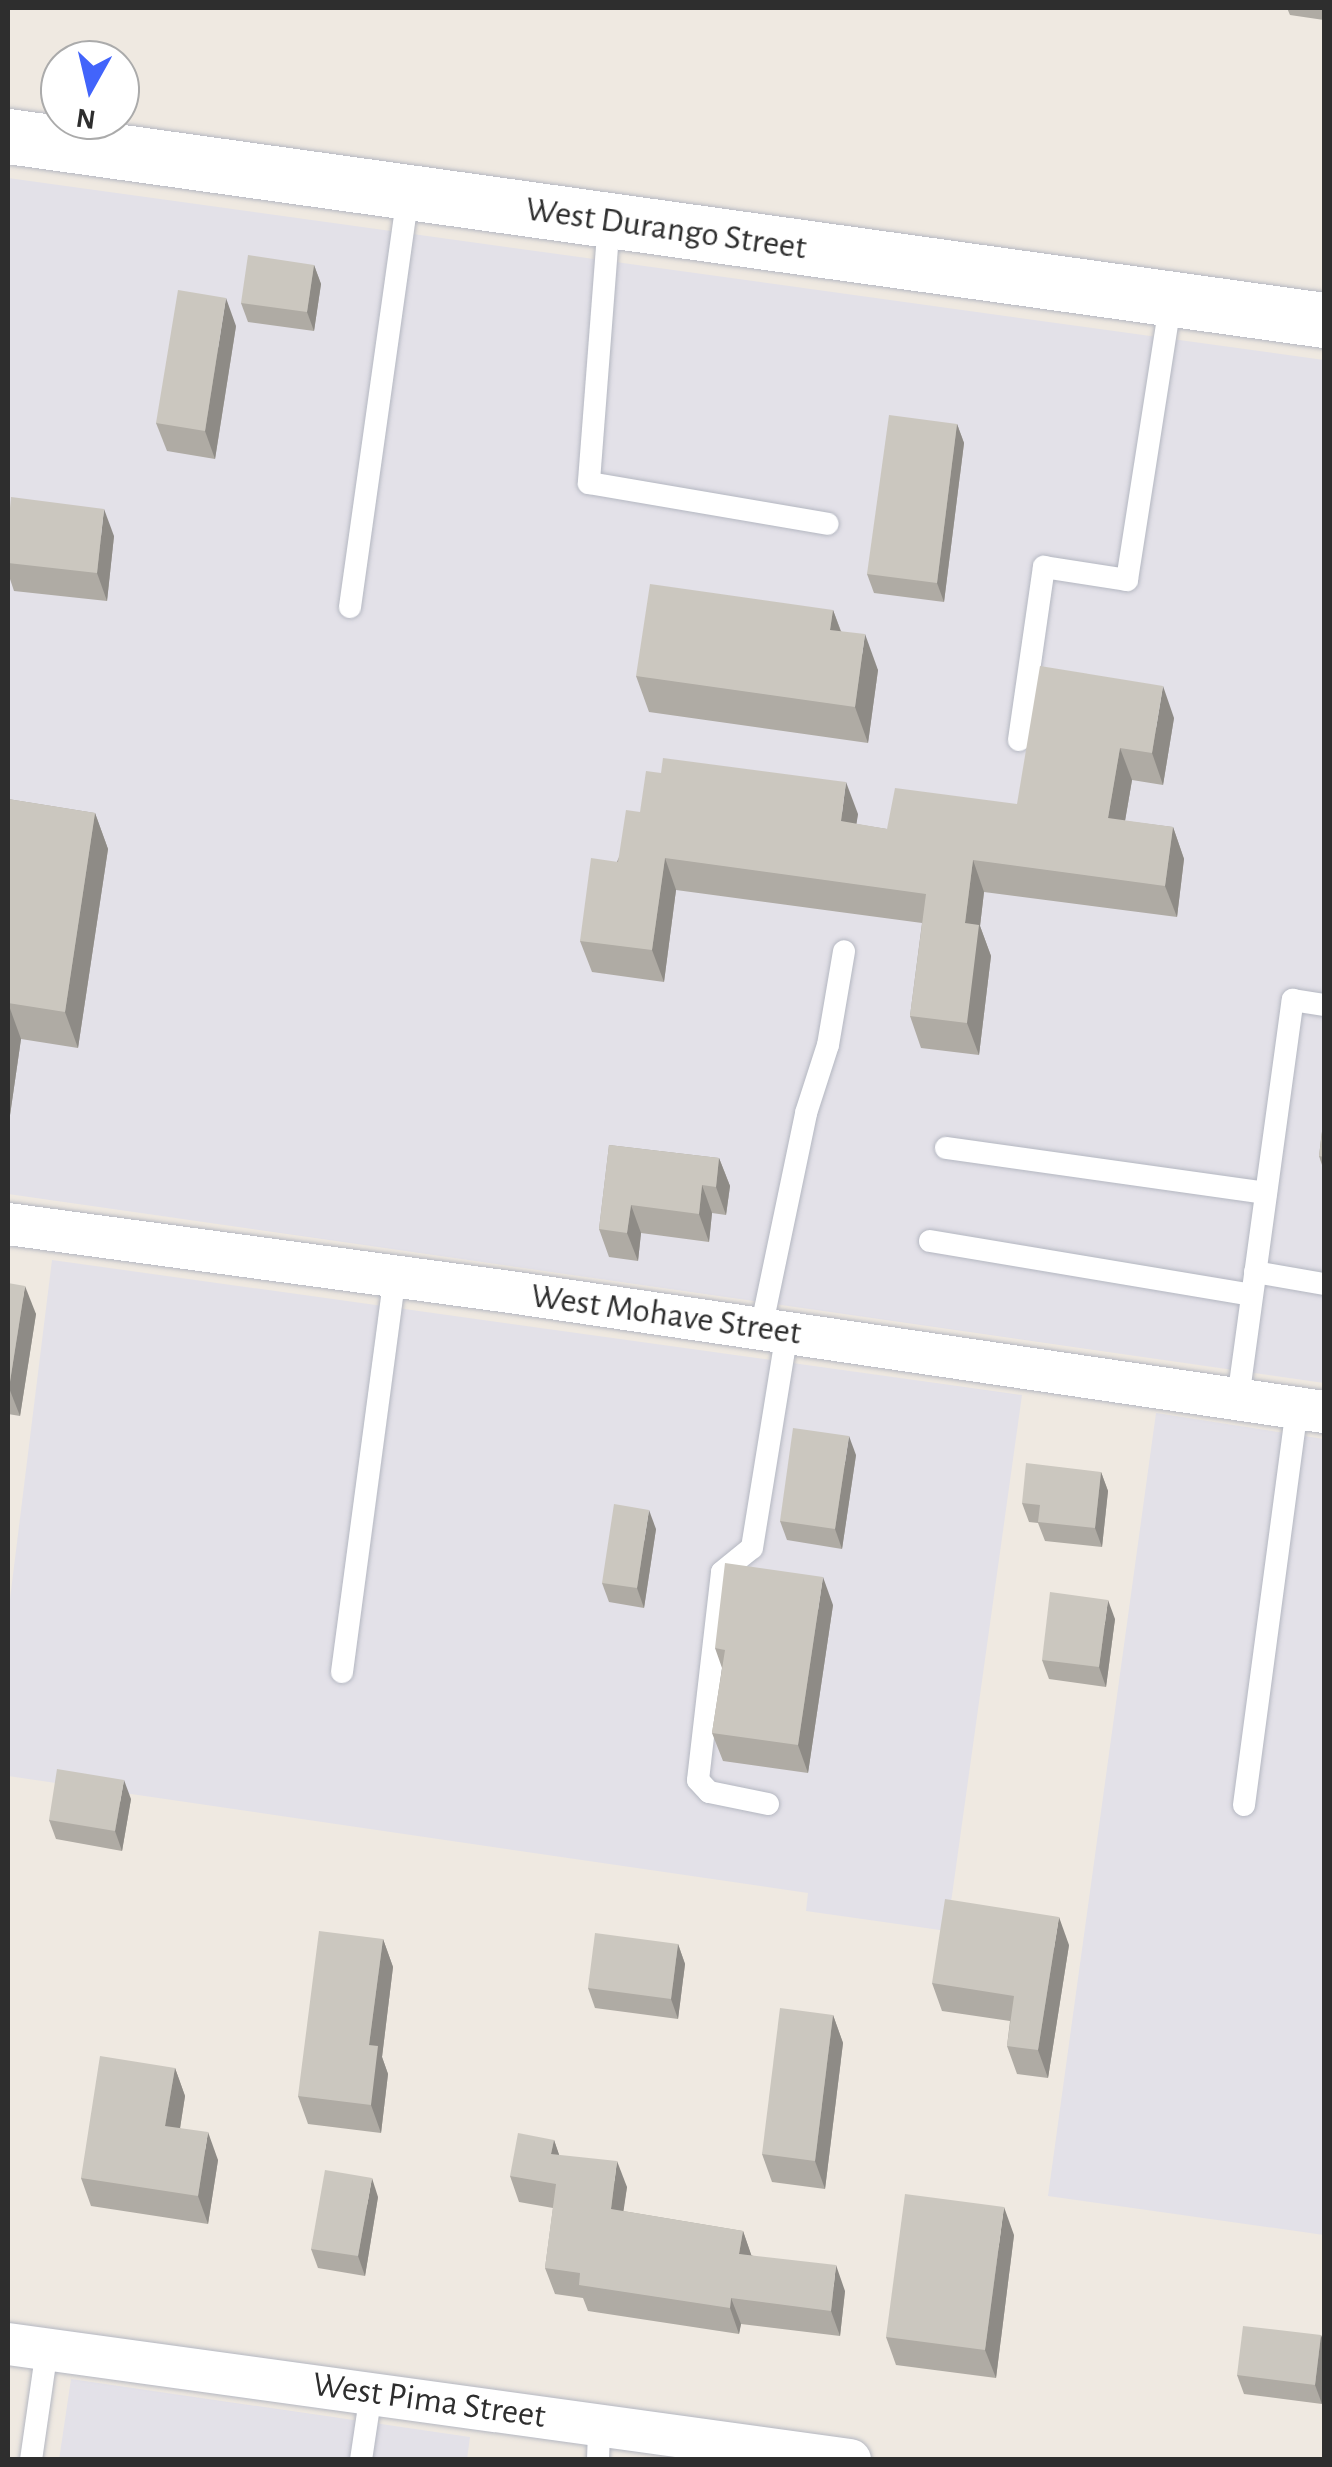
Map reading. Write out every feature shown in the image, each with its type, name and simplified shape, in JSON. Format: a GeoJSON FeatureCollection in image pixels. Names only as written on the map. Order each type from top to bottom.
{"type":"FeatureCollection","features":[{"type":"Feature","properties":{"kind":"street","name":"West Durango Street"},"geometry":{"type":"LineString","coordinates":[[8,136],[1324,320]]}},
{"type":"Feature","properties":{"kind":"street","name":"West Mohave Street"},"geometry":{"type":"LineString","coordinates":[[8,1224],[395,1276],[1311,1410]]}},
{"type":"Feature","properties":{"kind":"street","name":"West Pima Street"},"geometry":{"type":"LineString","coordinates":[[27,2346],[370,2393],[599,2442],[850,2460]]}},
{"type":"Feature","properties":{"kind":"lane"},"geometry":{"type":"LineString","coordinates":[[350,607],[408,194]]}},
{"type":"Feature","properties":{"kind":"lane"},"geometry":{"type":"LineString","coordinates":[[609,221],[590,483],[828,524]]}},
{"type":"Feature","properties":{"kind":"lane"},"geometry":{"type":"LineString","coordinates":[[1019,740],[1044,568],[1128,580],[1171,299]]}},
{"type":"Feature","properties":{"kind":"lane"},"geometry":{"type":"LineString","coordinates":[[768,1804],[710,1792],[698,1780],[722,1572],[752,1548],[774,1331],[806,1113],[828,1045],[844,951]]}},
{"type":"Feature","properties":{"kind":"lane"},"geometry":{"type":"LineString","coordinates":[[1238,1398],[1293,1000],[1324,1005]]}},
{"type":"Feature","properties":{"kind":"lane"},"geometry":{"type":"LineString","coordinates":[[946,1148],[1266,1193]]}},
{"type":"Feature","properties":{"kind":"lane"},"geometry":{"type":"LineString","coordinates":[[930,1242],[1253,1284],[1324,1284]]}},
{"type":"Feature","properties":{"kind":"lane"},"geometry":{"type":"LineString","coordinates":[[342,1672],[395,1276]]}},
{"type":"Feature","properties":{"kind":"lane"},"geometry":{"type":"LineString","coordinates":[[1244,1804],[1311,1410]]}},
{"type":"Feature","properties":{"kind":"lane"},"geometry":{"type":"LineString","coordinates":[[27,2346],[31,2460]]}},
{"type":"Feature","properties":{"kind":"lane"},"geometry":{"type":"LineString","coordinates":[[361,2460],[370,2393]]}},
{"type":"Feature","properties":{"kind":"shaded area"},"geometry":{"type":"Polygon","coordinates":[[[8,178],[1324,360],[1324,1383],[8,1194],[8,178]]]}},
{"type":"Feature","properties":{"kind":"shaded area"},"geometry":{"type":"Polygon","coordinates":[[[52,1260],[1022,1395],[947,1931],[806,1911],[808,1893],[8,1776],[8,1615],[52,1260]]]}},
{"type":"Feature","properties":{"kind":"shaded area"},"geometry":{"type":"Polygon","coordinates":[[[1156,1413],[1324,1439],[1324,2235],[1048,2196],[1156,1413]]]}},
{"type":"Feature","properties":{"kind":"shaded area"},"geometry":{"type":"Polygon","coordinates":[[[71,2379],[470,2437],[467,2459],[59,2460],[71,2379]]]}},
{"type":"Feature","properties":{"kind":"building"},"geometry":{"type":"Polygon","coordinates":[[[248,255],[314,265],[307,312],[241,303],[248,255]]]}},
{"type":"Feature","properties":{"kind":"building"},"geometry":{"type":"Polygon","coordinates":[[[178,290],[226,298],[205,431],[156,423],[178,290]]]}},
{"type":"Feature","properties":{"kind":"building"},"geometry":{"type":"Polygon","coordinates":[[[889,415],[957,424],[937,583],[867,574],[889,415]]]}},
{"type":"Feature","properties":{"kind":"building"},"geometry":{"type":"Polygon","coordinates":[[[11,497],[104,509],[97,573],[8,563],[11,497]]]}},
{"type":"Feature","properties":{"kind":"building"},"geometry":{"type":"Polygon","coordinates":[[[650,584],[833,610],[830,630],[865,634],[855,707],[636,676],[650,584]]]}},
{"type":"Feature","properties":{"kind":"building"},"geometry":{"type":"Polygon","coordinates":[[[1040,666],[1163,686],[1152,753],[1120,748],[1108,818],[1173,827],[1165,886],[973,860],[965,923],[979,925],[967,1023],[910,1016],[926,894],[665,858],[652,950],[580,941],[591,858],[618,862],[626,810],[640,812],[646,771],[661,773],[663,758],[846,782],[841,821],[887,829],[895,788],[1017,804],[1040,666]]]}},
{"type":"Feature","properties":{"kind":"building"},"geometry":{"type":"Polygon","coordinates":[[[8,799],[95,813],[65,1012],[8,1003],[8,799]]]}},
{"type":"Feature","properties":{"kind":"building"},"geometry":{"type":"Polygon","coordinates":[[[1324,1115],[1324,1157],[1319,1156],[1324,1115]]]}},
{"type":"Feature","properties":{"kind":"building"},"geometry":{"type":"Polygon","coordinates":[[[609,1145],[719,1158],[716,1187],[702,1185],[699,1214],[631,1205],[627,1233],[599,1229],[609,1145]]]}},
{"type":"Feature","properties":{"kind":"building"},"geometry":{"type":"Polygon","coordinates":[[[8,1283],[25,1286],[9,1388],[8,1387],[8,1283]]]}},
{"type":"Feature","properties":{"kind":"building"},"geometry":{"type":"Polygon","coordinates":[[[793,1428],[849,1436],[835,1529],[780,1521],[793,1428]]]}},
{"type":"Feature","properties":{"kind":"building"},"geometry":{"type":"Polygon","coordinates":[[[1026,1463],[1101,1472],[1095,1528],[1038,1522],[1040,1505],[1022,1503],[1026,1463]]]}},
{"type":"Feature","properties":{"kind":"building"},"geometry":{"type":"Polygon","coordinates":[[[614,1504],[649,1510],[637,1588],[602,1583],[614,1504]]]}},
{"type":"Feature","properties":{"kind":"building"},"geometry":{"type":"Polygon","coordinates":[[[725,1563],[823,1577],[798,1745],[712,1733],[725,1650],[715,1648],[725,1563]]]}},
{"type":"Feature","properties":{"kind":"building"},"geometry":{"type":"Polygon","coordinates":[[[1050,1592],[1108,1600],[1099,1667],[1042,1660],[1050,1592]]]}},
{"type":"Feature","properties":{"kind":"building"},"geometry":{"type":"Polygon","coordinates":[[[57,1769],[124,1780],[115,1831],[49,1820],[57,1769]]]}},
{"type":"Feature","properties":{"kind":"building"},"geometry":{"type":"Polygon","coordinates":[[[945,1899],[1059,1917],[1038,2050],[1007,2046],[1014,1996],[932,1983],[945,1899]]]}},
{"type":"Feature","properties":{"kind":"building"},"geometry":{"type":"Polygon","coordinates":[[[319,1931],[383,1939],[369,2045],[378,2046],[371,2105],[298,2096],[319,1931]]]}},
{"type":"Feature","properties":{"kind":"building"},"geometry":{"type":"Polygon","coordinates":[[[595,1933],[678,1944],[671,1999],[588,1988],[595,1933]]]}},
{"type":"Feature","properties":{"kind":"building"},"geometry":{"type":"Polygon","coordinates":[[[780,2008],[833,2015],[815,2161],[762,2154],[780,2008]]]}},
{"type":"Feature","properties":{"kind":"building"},"geometry":{"type":"Polygon","coordinates":[[[100,2056],[175,2068],[165,2126],[208,2132],[198,2196],[81,2178],[100,2056]]]}},
{"type":"Feature","properties":{"kind":"building"},"geometry":{"type":"Polygon","coordinates":[[[518,2133],[554,2140],[551,2154],[617,2161],[611,2209],[743,2231],[739,2254],[836,2265],[831,2311],[731,2298],[730,2308],[579,2285],[580,2273],[545,2268],[556,2184],[510,2176],[518,2133]]]}},
{"type":"Feature","properties":{"kind":"building"},"geometry":{"type":"Polygon","coordinates":[[[325,2170],[372,2178],[358,2256],[311,2249],[325,2170]]]}},
{"type":"Feature","properties":{"kind":"building"},"geometry":{"type":"Polygon","coordinates":[[[905,2194],[1004,2207],[985,2350],[886,2337],[905,2194]]]}},
{"type":"Feature","properties":{"kind":"building"},"geometry":{"type":"Polygon","coordinates":[[[1243,2326],[1321,2335],[1315,2385],[1237,2375],[1243,2326]]]}}]}
